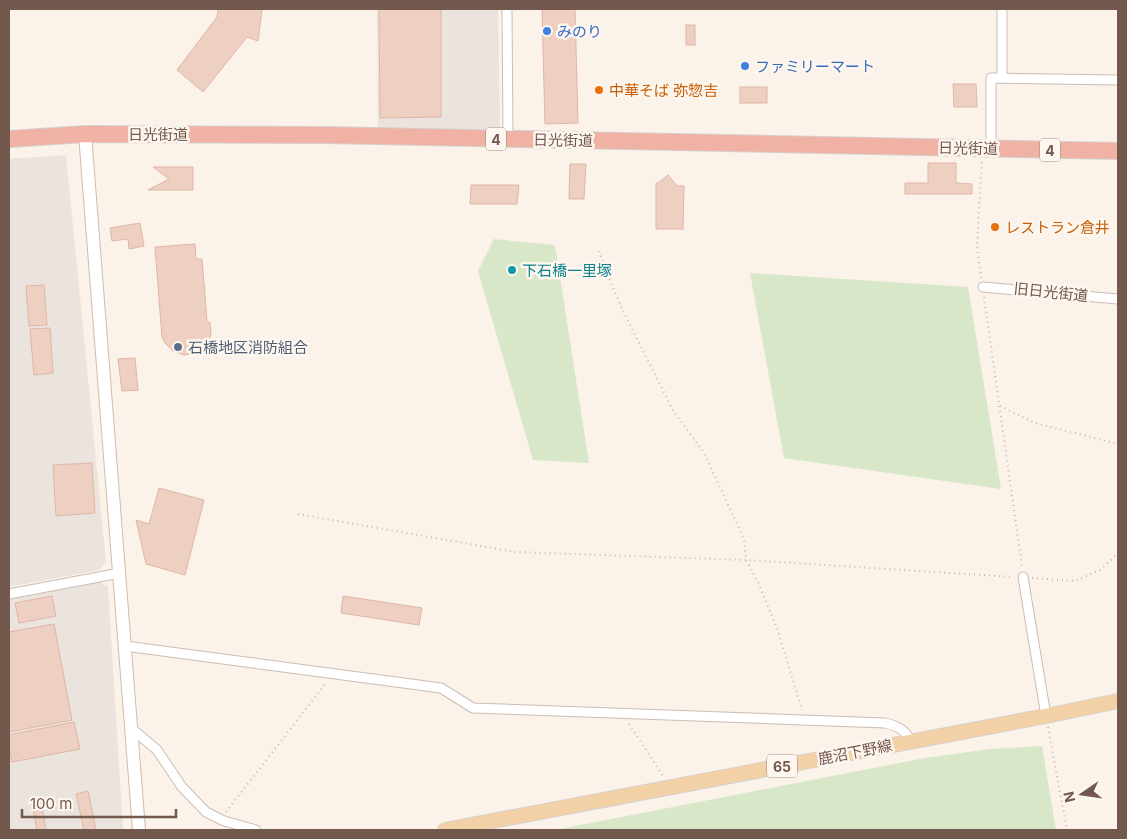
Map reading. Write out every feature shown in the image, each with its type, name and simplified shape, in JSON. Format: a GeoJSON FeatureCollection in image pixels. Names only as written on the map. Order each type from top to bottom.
{"type":"FeatureCollection","features":[{"type":"Feature","properties":{"kind":"highway","name":"日光街道"},"geometry":{"type":"LineString","coordinates":[[9,139],[85,134],[508,139],[1118,151]]}},
{"type":"Feature","properties":{"kind":"main road","name":"鹿沼下野線"},"geometry":{"type":"LineString","coordinates":[[445,830],[1118,701]]}},
{"type":"Feature","properties":{"kind":"street"},"geometry":{"type":"LineString","coordinates":[[507,9],[508,139]]}},
{"type":"Feature","properties":{"kind":"street"},"geometry":{"type":"LineString","coordinates":[[1002,9],[1002,78]]}},
{"type":"Feature","properties":{"kind":"street"},"geometry":{"type":"LineString","coordinates":[[991,149],[991,78],[1118,80]]}},
{"type":"Feature","properties":{"kind":"street"},"geometry":{"type":"LineString","coordinates":[[85,134],[120,573],[138,830]]}},
{"type":"Feature","properties":{"kind":"street","name":"旧日光街道"},"geometry":{"type":"LineString","coordinates":[[983,287],[1118,299]]}},
{"type":"Feature","properties":{"kind":"street"},"geometry":{"type":"LineString","coordinates":[[9,594],[120,573]]}},
{"type":"Feature","properties":{"kind":"street"},"geometry":{"type":"LineString","coordinates":[[1023,577],[1046,716]]}},
{"type":"Feature","properties":{"kind":"street"},"geometry":{"type":"LineString","coordinates":[[125,646],[441,688],[473,708],[885,723],[896,725],[907,732],[911,741]]}},
{"type":"Feature","properties":{"kind":"street"},"geometry":{"type":"LineString","coordinates":[[131,728],[157,750],[182,787],[206,812],[220,820],[256,830]]}},
{"type":"Feature","properties":{"kind":"path"},"geometry":{"type":"LineString","coordinates":[[599,251],[624,313],[674,412],[704,453],[744,539],[746,560],[758,582],[777,628],[804,718],[807,720]]}},
{"type":"Feature","properties":{"kind":"path"},"geometry":{"type":"LineString","coordinates":[[1023,577],[1000,406],[1035,423],[1118,444]]}},
{"type":"Feature","properties":{"kind":"path"},"geometry":{"type":"LineString","coordinates":[[298,514],[515,552],[746,560],[1075,581],[1100,570],[1118,553]]}},
{"type":"Feature","properties":{"kind":"path"},"geometry":{"type":"LineString","coordinates":[[220,820],[332,674]]}},
{"type":"Feature","properties":{"kind":"path"},"geometry":{"type":"LineString","coordinates":[[622,713],[670,787]]}},
{"type":"Feature","properties":{"kind":"path"},"geometry":{"type":"LineString","coordinates":[[1046,716],[1067,830]]}},
{"type":"Feature","properties":{"kind":"shaded area"},"geometry":{"type":"Polygon","coordinates":[[[377,9],[498,9],[500,130],[378,131],[377,9]]]}},
{"type":"Feature","properties":{"kind":"shaded area"},"geometry":{"type":"Polygon","coordinates":[[[66,155],[106,562],[99,570],[9,587],[9,159],[66,155]]]}},
{"type":"Feature","properties":{"kind":"shaded area"},"geometry":{"type":"Polygon","coordinates":[[[100,582],[108,587],[123,830],[9,830],[9,599],[100,582]]]}},
{"type":"Feature","properties":{"kind":"green space"},"geometry":{"type":"Polygon","coordinates":[[[494,239],[555,245],[589,463],[533,460],[478,271],[494,239]]]}},
{"type":"Feature","properties":{"kind":"green space"},"geometry":{"type":"Polygon","coordinates":[[[750,273],[968,287],[1001,489],[784,458],[750,273]]]}},
{"type":"Feature","properties":{"kind":"green space"},"geometry":{"type":"Polygon","coordinates":[[[1042,746],[1056,830],[555,830],[925,758],[990,749],[1042,746]]]}},
{"type":"Feature","properties":{"kind":"building"},"geometry":{"type":"Polygon","coordinates":[[[218,9],[262,9],[258,41],[247,37],[203,92],[177,70],[217,17],[218,9]]]}},
{"type":"Feature","properties":{"kind":"building"},"geometry":{"type":"Polygon","coordinates":[[[379,9],[441,9],[441,117],[380,118],[379,9]]]}},
{"type":"Feature","properties":{"kind":"building"},"geometry":{"type":"Polygon","coordinates":[[[542,9],[575,9],[578,123],[545,124],[542,9]]]}},
{"type":"Feature","properties":{"kind":"building"},"geometry":{"type":"Polygon","coordinates":[[[686,25],[695,25],[695,45],[686,45],[686,25]]]}},
{"type":"Feature","properties":{"kind":"building"},"geometry":{"type":"Polygon","coordinates":[[[953,84],[976,84],[977,107],[954,107],[953,84]]]}},
{"type":"Feature","properties":{"kind":"building"},"geometry":{"type":"Polygon","coordinates":[[[740,87],[767,87],[767,103],[740,103],[740,87]]]}},
{"type":"Feature","properties":{"kind":"building"},"geometry":{"type":"Polygon","coordinates":[[[928,163],[956,163],[956,183],[972,184],[972,194],[905,194],[905,183],[928,183],[928,163]]]}},
{"type":"Feature","properties":{"kind":"building"},"geometry":{"type":"Polygon","coordinates":[[[570,164],[586,164],[584,199],[569,199],[570,164]]]}},
{"type":"Feature","properties":{"kind":"building"},"geometry":{"type":"Polygon","coordinates":[[[153,167],[193,167],[193,190],[148,190],[169,179],[153,167]]]}},
{"type":"Feature","properties":{"kind":"building"},"geometry":{"type":"Polygon","coordinates":[[[668,175],[677,186],[684,186],[683,229],[656,229],[656,183],[668,175]]]}},
{"type":"Feature","properties":{"kind":"building"},"geometry":{"type":"Polygon","coordinates":[[[471,185],[519,185],[517,204],[470,204],[471,185]]]}},
{"type":"Feature","properties":{"kind":"building"},"geometry":{"type":"Polygon","coordinates":[[[140,223],[144,246],[129,249],[128,239],[112,241],[110,228],[140,223]]]}},
{"type":"Feature","properties":{"kind":"building"},"geometry":{"type":"Polygon","coordinates":[[[195,244],[196,259],[202,259],[207,321],[210,323],[211,335],[206,346],[201,350],[184,355],[173,351],[162,337],[155,247],[195,244]]]}},
{"type":"Feature","properties":{"kind":"building"},"geometry":{"type":"Polygon","coordinates":[[[44,285],[47,325],[29,326],[26,286],[44,285]]]}},
{"type":"Feature","properties":{"kind":"building"},"geometry":{"type":"Polygon","coordinates":[[[50,328],[53,373],[34,375],[30,329],[50,328]]]}},
{"type":"Feature","properties":{"kind":"building"},"geometry":{"type":"Polygon","coordinates":[[[135,358],[138,390],[122,391],[118,359],[135,358]]]}},
{"type":"Feature","properties":{"kind":"building"},"geometry":{"type":"Polygon","coordinates":[[[92,463],[95,513],[56,516],[53,465],[92,463]]]}},
{"type":"Feature","properties":{"kind":"building"},"geometry":{"type":"Polygon","coordinates":[[[159,488],[204,500],[185,575],[146,564],[136,520],[149,524],[159,488]]]}},
{"type":"Feature","properties":{"kind":"building"},"geometry":{"type":"Polygon","coordinates":[[[52,596],[56,616],[19,623],[15,603],[52,596]]]}},
{"type":"Feature","properties":{"kind":"building"},"geometry":{"type":"Polygon","coordinates":[[[343,596],[422,608],[419,625],[341,613],[343,596]]]}},
{"type":"Feature","properties":{"kind":"building"},"geometry":{"type":"Polygon","coordinates":[[[54,624],[72,720],[9,732],[9,632],[54,624]]]}},
{"type":"Feature","properties":{"kind":"building"},"geometry":{"type":"Polygon","coordinates":[[[74,722],[80,749],[12,762],[9,735],[74,722]]]}},
{"type":"Feature","properties":{"kind":"building"},"geometry":{"type":"Polygon","coordinates":[[[88,791],[96,830],[84,830],[76,794],[88,791]]]}},
{"type":"Feature","properties":{"kind":"building"},"geometry":{"type":"Polygon","coordinates":[[[41,802],[46,830],[37,830],[32,804],[41,802]]]}},
{"type":"Feature","properties":{"kind":"place","name":"みのり"},"geometry":{"type":"Point","coordinates":[547,31]}},
{"type":"Feature","properties":{"kind":"place","name":"ファミリーマート"},"geometry":{"type":"Point","coordinates":[745,66]}},
{"type":"Feature","properties":{"kind":"place","name":"中華そば 弥惣吉"},"geometry":{"type":"Point","coordinates":[599,90]}},
{"type":"Feature","properties":{"kind":"place","name":"レストラン倉井"},"geometry":{"type":"Point","coordinates":[995,227]}},
{"type":"Feature","properties":{"kind":"place","name":"下石橋一里塚"},"geometry":{"type":"Point","coordinates":[512,270]}},
{"type":"Feature","properties":{"kind":"place","name":"石橋地区消防組合"},"geometry":{"type":"Point","coordinates":[178,347]}}]}
